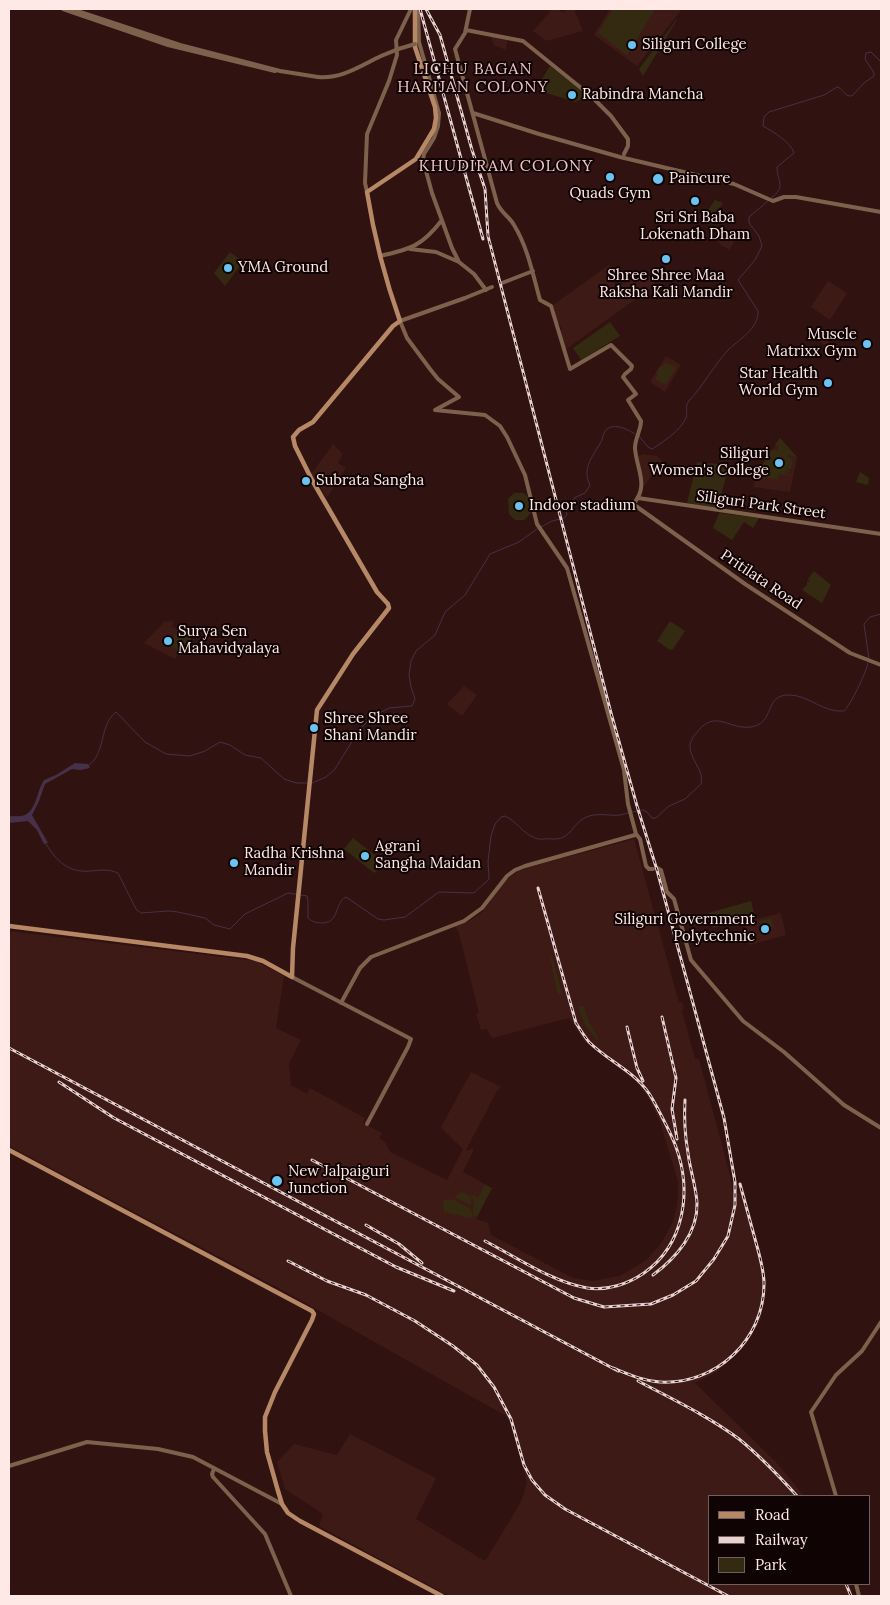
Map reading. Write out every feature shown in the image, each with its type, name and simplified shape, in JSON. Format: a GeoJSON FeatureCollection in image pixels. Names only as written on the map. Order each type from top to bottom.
{"type":"FeatureCollection","features":[{"type":"Feature","properties":{"kind":"main road"},"geometry":{"type":"LineString","coordinates":[[292,973],[317,712],[353,654],[388,610],[389,606],[376,592],[312,480],[295,446],[294,437],[299,430],[313,422],[394,325],[400,321],[380,256],[367,192],[417,158],[433,133],[436,114],[415,44],[416,9]]}},
{"type":"Feature","properties":{"kind":"main road"},"geometry":{"type":"LineString","coordinates":[[9,926],[247,956],[292,973]]}},
{"type":"Feature","properties":{"kind":"main road"},"geometry":{"type":"LineString","coordinates":[[283,971],[292,973]]}},
{"type":"Feature","properties":{"kind":"main road"},"geometry":{"type":"LineString","coordinates":[[9,1150],[313,1312],[312,1320],[275,1392],[265,1417],[264,1431],[267,1452],[282,1504],[290,1515],[300,1521],[442,1596]]}},
{"type":"Feature","properties":{"kind":"street"},"geometry":{"type":"LineString","coordinates":[[63,9],[168,45],[270,71],[280,71]]}},
{"type":"Feature","properties":{"kind":"street"},"geometry":{"type":"LineString","coordinates":[[71,9],[172,43],[280,71],[317,77],[328,78],[345,74],[392,51],[415,44]]}},
{"type":"Feature","properties":{"kind":"street"},"geometry":{"type":"LineString","coordinates":[[367,192],[365,175],[367,134],[396,60],[396,40],[411,9]]}},
{"type":"Feature","properties":{"kind":"street"},"geometry":{"type":"LineString","coordinates":[[416,9],[419,42],[439,113],[437,132],[423,158],[442,220],[452,248],[460,262]]}},
{"type":"Feature","properties":{"kind":"street"},"geometry":{"type":"LineString","coordinates":[[470,9],[466,30],[455,51],[497,203],[504,215],[515,225],[533,271],[540,300],[550,306],[570,370],[612,345],[632,366],[624,377],[636,394],[628,400],[641,421],[635,447],[642,488],[638,498]]}},
{"type":"Feature","properties":{"kind":"street"},"geometry":{"type":"LineString","coordinates":[[466,30],[523,41],[591,96],[628,139],[628,146],[620,157]]}},
{"type":"Feature","properties":{"kind":"street"},"geometry":{"type":"LineString","coordinates":[[473,113],[620,157],[730,183],[773,201],[788,197],[806,198],[881,212]]}},
{"type":"Feature","properties":{"kind":"street"},"geometry":{"type":"LineString","coordinates":[[624,154],[628,159]]}},
{"type":"Feature","properties":{"kind":"street"},"geometry":{"type":"LineString","coordinates":[[410,249],[431,234],[442,220]]}},
{"type":"Feature","properties":{"kind":"street"},"geometry":{"type":"LineString","coordinates":[[380,256],[410,249],[436,252],[460,262],[474,274],[486,290]]}},
{"type":"Feature","properties":{"kind":"street"},"geometry":{"type":"LineString","coordinates":[[502,283],[533,271]]}},
{"type":"Feature","properties":{"kind":"street"},"geometry":{"type":"LineString","coordinates":[[492,287],[400,321],[406,338],[430,370],[459,397],[435,410],[485,415],[504,430],[525,475],[537,524],[567,568],[624,770],[628,804],[636,834],[640,839],[646,866],[649,869],[661,870],[667,892],[674,899],[691,960],[743,1022],[784,1052],[844,1105],[881,1128]]}},
{"type":"Feature","properties":{"kind":"street","name":"Pritilata Road"},"geometry":{"type":"LineString","coordinates":[[638,498],[633,504],[751,588],[850,653],[881,665]]}},
{"type":"Feature","properties":{"kind":"street","name":"Siliguri Park Street"},"geometry":{"type":"LineString","coordinates":[[638,498],[881,534]]}},
{"type":"Feature","properties":{"kind":"street"},"geometry":{"type":"LineString","coordinates":[[341,1003],[363,963],[371,956],[471,917],[482,908],[502,882],[515,870],[635,835]]}},
{"type":"Feature","properties":{"kind":"street"},"geometry":{"type":"LineString","coordinates":[[292,973],[305,983],[341,1003],[411,1039],[368,1122]]}},
{"type":"Feature","properties":{"kind":"street"},"geometry":{"type":"LineString","coordinates":[[836,1495],[811,1412],[836,1375],[862,1351],[881,1322]]}},
{"type":"Feature","properties":{"kind":"street"},"geometry":{"type":"LineString","coordinates":[[9,1466],[87,1442],[158,1449],[196,1458],[282,1504]]}},
{"type":"Feature","properties":{"kind":"street"},"geometry":{"type":"LineString","coordinates":[[214,1469],[213,1477],[265,1534],[291,1596]]}},
{"type":"Feature","properties":{"kind":"shaded area"},"geometry":{"type":"Polygon","coordinates":[[[551,9],[558,9],[563,13],[567,9],[574,9],[583,31],[546,41],[533,31],[551,9]]]}},
{"type":"Feature","properties":{"kind":"shaded area","name":"Siliguri College"},"geometry":{"type":"Polygon","coordinates":[[[610,9],[682,9],[637,66],[594,35],[610,9]]]}},
{"type":"Feature","properties":{"kind":"shaded area"},"geometry":{"type":"Polygon","coordinates":[[[490,35],[508,38],[506,50],[494,45],[490,35]]]}},
{"type":"Feature","properties":{"kind":"shaded area"},"geometry":{"type":"Polygon","coordinates":[[[724,235],[734,242],[729,250],[718,243],[724,235]]]}},
{"type":"Feature","properties":{"kind":"shaded area"},"geometry":{"type":"Polygon","coordinates":[[[609,265],[616,274],[610,278],[616,286],[627,282],[645,270],[654,286],[565,350],[560,331],[562,329],[558,323],[553,305],[609,265]]]}},
{"type":"Feature","properties":{"kind":"shaded area"},"geometry":{"type":"Polygon","coordinates":[[[828,281],[847,293],[830,320],[811,307],[828,281]]]}},
{"type":"Feature","properties":{"kind":"shaded area"},"geometry":{"type":"Polygon","coordinates":[[[825,327],[835,334],[826,346],[818,340],[823,334],[821,332],[825,327]]]}},
{"type":"Feature","properties":{"kind":"shaded area"},"geometry":{"type":"Polygon","coordinates":[[[666,356],[681,365],[665,392],[650,382],[666,356]]]}},
{"type":"Feature","properties":{"kind":"shaded area","name":"Siliguri Women's College"},"geometry":{"type":"Polygon","coordinates":[[[780,438],[797,457],[790,492],[753,487],[759,470],[780,438]]]}},
{"type":"Feature","properties":{"kind":"shaded area"},"geometry":{"type":"Polygon","coordinates":[[[333,444],[343,454],[338,463],[346,468],[327,498],[311,474],[333,444]]]}},
{"type":"Feature","properties":{"kind":"shaded area"},"geometry":{"type":"Polygon","coordinates":[[[644,454],[656,456],[663,461],[643,487],[638,456],[644,454]]]}},
{"type":"Feature","properties":{"kind":"shaded area","name":"Surya Sen Mahavidyalaya"},"geometry":{"type":"Polygon","coordinates":[[[170,620],[174,623],[172,626],[177,630],[182,624],[195,633],[175,659],[144,643],[165,621],[168,622],[170,620]]]}},
{"type":"Feature","properties":{"kind":"shaded area"},"geometry":{"type":"Polygon","coordinates":[[[464,686],[477,695],[462,716],[447,704],[464,686]]]}},
{"type":"Feature","properties":{"kind":"shaded area"},"geometry":{"type":"Polygon","coordinates":[[[75,763],[88,764],[90,768],[72,769],[45,784],[32,815],[48,843],[44,844],[37,830],[28,821],[9,823],[9,816],[21,816],[29,812],[44,780],[75,763]]]}},
{"type":"Feature","properties":{"kind":"shaded area"},"geometry":{"type":"Polygon","coordinates":[[[634,839],[679,1003],[682,1002],[684,1007],[682,1011],[695,1059],[699,1059],[731,1179],[733,1196],[744,1190],[767,1281],[760,1321],[744,1347],[718,1371],[695,1383],[776,1462],[803,1495],[708,1495],[708,1585],[850,1585],[853,1596],[449,1596],[319,1526],[323,1514],[285,1489],[277,1462],[294,1444],[337,1455],[350,1434],[436,1478],[416,1519],[485,1561],[521,1502],[527,1483],[514,1430],[506,1416],[284,1291],[9,1146],[9,931],[256,961],[284,976],[276,1028],[301,1040],[289,1063],[291,1085],[307,1094],[310,1088],[365,1118],[363,1123],[382,1133],[379,1138],[385,1142],[390,1152],[447,1180],[463,1149],[441,1127],[471,1072],[501,1087],[497,1091],[466,1150],[474,1149],[463,1172],[492,1188],[476,1219],[488,1223],[491,1235],[573,1278],[592,1281],[620,1276],[645,1261],[660,1245],[673,1222],[678,1198],[678,1181],[660,1122],[648,1097],[639,1084],[584,1041],[569,1018],[492,1038],[487,1029],[481,1030],[476,1014],[479,1013],[459,933],[455,926],[471,920],[482,912],[503,883],[519,870],[634,839]]]}},
{"type":"Feature","properties":{"kind":"shaded area","name":"Siliguri Government Polytechnic"},"geometry":{"type":"Polygon","coordinates":[[[781,913],[786,935],[750,945],[744,922],[781,913]]]}},
{"type":"Feature","properties":{"kind":"green space"},"geometry":{"type":"Polygon","coordinates":[[[613,9],[655,9],[627,55],[598,33],[613,9]]]}},
{"type":"Feature","properties":{"kind":"green space"},"geometry":{"type":"Polygon","coordinates":[[[677,20],[643,76],[639,69],[677,20]]]}},
{"type":"Feature","properties":{"kind":"green space"},"geometry":{"type":"Polygon","coordinates":[[[550,66],[586,94],[586,97],[575,102],[540,91],[540,82],[550,66]]]}},
{"type":"Feature","properties":{"kind":"green space"},"geometry":{"type":"Polygon","coordinates":[[[715,200],[723,203],[714,216],[707,212],[715,200]]]}},
{"type":"Feature","properties":{"kind":"green space","name":"YMA Ground"},"geometry":{"type":"Polygon","coordinates":[[[230,252],[243,262],[225,286],[214,273],[230,252]]]}},
{"type":"Feature","properties":{"kind":"green space"},"geometry":{"type":"Polygon","coordinates":[[[610,322],[620,336],[581,360],[573,348],[610,322]]]}},
{"type":"Feature","properties":{"kind":"green space"},"geometry":{"type":"Polygon","coordinates":[[[665,363],[677,367],[665,385],[655,379],[659,367],[661,368],[665,363]]]}},
{"type":"Feature","properties":{"kind":"green space"},"geometry":{"type":"Polygon","coordinates":[[[780,438],[797,457],[788,455],[793,461],[791,469],[787,469],[790,472],[786,471],[785,473],[793,476],[779,474],[778,480],[757,475],[771,450],[778,451],[779,446],[775,445],[780,438]]]}},
{"type":"Feature","properties":{"kind":"green space"},"geometry":{"type":"Polygon","coordinates":[[[697,462],[729,465],[718,508],[687,503],[697,462]]]}},
{"type":"Feature","properties":{"kind":"green space"},"geometry":{"type":"Polygon","coordinates":[[[860,472],[869,478],[868,485],[856,482],[860,472]]]}},
{"type":"Feature","properties":{"kind":"green space","name":"Indoor stadium"},"geometry":{"type":"Polygon","coordinates":[[[514,493],[524,493],[530,499],[531,513],[524,520],[515,520],[509,514],[508,499],[514,493]]]}},
{"type":"Feature","properties":{"kind":"green space"},"geometry":{"type":"Polygon","coordinates":[[[719,513],[759,518],[753,528],[744,522],[732,540],[713,528],[719,513]]]}},
{"type":"Feature","properties":{"kind":"green space"},"geometry":{"type":"Polygon","coordinates":[[[814,571],[831,585],[822,603],[802,590],[807,585],[807,581],[810,581],[808,579],[814,571]]]}},
{"type":"Feature","properties":{"kind":"green space"},"geometry":{"type":"Polygon","coordinates":[[[670,621],[685,631],[673,649],[670,650],[657,641],[670,621]]]}},
{"type":"Feature","properties":{"kind":"green space"},"geometry":{"type":"Polygon","coordinates":[[[180,631],[191,638],[181,652],[168,644],[173,636],[180,631]]]}},
{"type":"Feature","properties":{"kind":"green space","name":"Agrani Sangha Maidan"},"geometry":{"type":"Polygon","coordinates":[[[353,838],[385,863],[374,873],[344,849],[353,838]]]}},
{"type":"Feature","properties":{"kind":"green space"},"geometry":{"type":"Polygon","coordinates":[[[751,901],[755,916],[713,928],[708,913],[751,901]]]}},
{"type":"Feature","properties":{"kind":"green space"},"geometry":{"type":"Polygon","coordinates":[[[771,918],[773,927],[761,930],[759,921],[771,918]]]}},
{"type":"Feature","properties":{"kind":"green space"},"geometry":{"type":"Polygon","coordinates":[[[552,956],[562,994],[558,995],[550,957],[552,956]]]}},
{"type":"Feature","properties":{"kind":"green space"},"geometry":{"type":"Polygon","coordinates":[[[583,1005],[589,1022],[599,1039],[597,1040],[585,1025],[578,1007],[583,1005]]]}},
{"type":"Feature","properties":{"kind":"green space"},"geometry":{"type":"Polygon","coordinates":[[[485,1185],[492,1188],[477,1217],[474,1216],[472,1209],[475,1208],[473,1207],[474,1201],[471,1194],[478,1198],[485,1185]]]}},
{"type":"Feature","properties":{"kind":"green space"},"geometry":{"type":"Polygon","coordinates":[[[463,1192],[471,1197],[471,1205],[455,1197],[463,1192]]]}},
{"type":"Feature","properties":{"kind":"green space"},"geometry":{"type":"Polygon","coordinates":[[[452,1199],[471,1209],[473,1216],[470,1218],[444,1212],[443,1201],[452,1199]]]}},
{"type":"Feature","properties":{"kind":"waterway"},"geometry":{"type":"LineString","coordinates":[[771,198],[780,187],[777,167],[794,153],[785,141],[763,126],[764,117],[769,112],[824,95],[837,87],[847,95],[852,96],[864,83],[874,76],[865,59],[866,53],[871,52],[881,62]]}},
{"type":"Feature","properties":{"kind":"waterway"},"geometry":{"type":"LineString","coordinates":[[639,436],[652,449],[676,432],[686,418],[688,402],[727,351],[752,329],[758,311],[738,280],[755,260],[762,246],[759,236],[749,223],[749,217],[768,201]]}},
{"type":"Feature","properties":{"kind":"waterway"},"geometry":{"type":"LineString","coordinates":[[541,527],[552,521],[564,518],[567,515],[565,506],[576,497],[585,493],[590,485],[587,473],[588,467],[607,429],[616,426],[635,434]]}},
{"type":"Feature","properties":{"kind":"waterway"},"geometry":{"type":"LineString","coordinates":[[312,783],[326,777],[335,769],[359,730],[372,717],[389,708],[412,706],[415,699],[409,675],[411,661],[416,651],[435,635],[445,612],[465,595],[490,554],[519,542],[537,529]]}},
{"type":"Feature","properties":{"kind":"waterway"},"geometry":{"type":"LineString","coordinates":[[869,659],[864,624],[870,617],[881,614]]}},
{"type":"Feature","properties":{"kind":"waterway"},"geometry":{"type":"LineString","coordinates":[[46,844],[59,861],[70,868],[83,871],[105,870],[118,873],[136,909],[141,913],[178,912],[205,918],[214,925],[230,929],[245,914],[288,893],[307,896],[308,918],[317,922],[323,923],[332,919],[340,903],[346,897],[378,919],[405,917],[439,892],[474,893],[489,879],[488,861],[491,836],[495,824],[501,817],[509,818],[529,835],[540,839],[559,839],[564,837],[579,822],[593,815],[620,815],[643,810],[652,818],[656,818],[669,806],[685,799],[701,784],[701,774],[691,754],[690,744],[692,739],[705,725],[717,721],[736,726],[751,727],[764,720],[776,699],[789,695],[803,698],[829,709],[844,711],[858,688],[868,663]]}},
{"type":"Feature","properties":{"kind":"waterway"},"geometry":{"type":"LineString","coordinates":[[88,766],[98,754],[107,724],[116,712],[145,742],[166,754],[190,756],[205,751],[220,742],[230,745],[245,755],[261,758],[284,779],[296,783],[308,783]]}},
{"type":"Feature","properties":{"kind":"railway"},"geometry":{"type":"LineString","coordinates":[[420,9],[483,239]]}},
{"type":"Feature","properties":{"kind":"railway"},"geometry":{"type":"LineString","coordinates":[[312,1160],[574,1298],[604,1307],[651,1304],[673,1295],[696,1281],[714,1259],[728,1236],[735,1205],[735,1182],[724,1118],[657,870],[611,713],[488,236],[485,189],[472,150],[440,35],[426,9]]}},
{"type":"Feature","properties":{"kind":"railway"},"geometry":{"type":"LineString","coordinates":[[485,1241],[548,1275],[574,1285],[595,1289],[617,1286],[644,1273],[658,1261],[669,1247],[676,1232],[684,1199],[684,1181],[676,1147],[647,1090],[632,1075],[589,1042],[576,1023],[538,888]]}},
{"type":"Feature","properties":{"kind":"railway"},"geometry":{"type":"LineString","coordinates":[[662,1017],[676,1078],[672,1109],[677,1139]]}},
{"type":"Feature","properties":{"kind":"railway"},"geometry":{"type":"LineString","coordinates":[[627,1027],[637,1068],[643,1081]]}},
{"type":"Feature","properties":{"kind":"railway"},"geometry":{"type":"LineString","coordinates":[[9,1048],[618,1371]]}},
{"type":"Feature","properties":{"kind":"railway"},"geometry":{"type":"LineString","coordinates":[[59,1082],[114,1118],[396,1267],[454,1291]]}},
{"type":"Feature","properties":{"kind":"railway"},"geometry":{"type":"LineString","coordinates":[[653,1275],[677,1253],[694,1225],[697,1203],[685,1134],[685,1100]]}},
{"type":"Feature","properties":{"kind":"railway"},"geometry":{"type":"LineString","coordinates":[[613,1368],[648,1380],[660,1382],[681,1381],[700,1376],[718,1367],[733,1355],[746,1340],[756,1323],[762,1304],[764,1284],[761,1262],[740,1184]]}},
{"type":"Feature","properties":{"kind":"railway"},"geometry":{"type":"LineString","coordinates":[[366,1225],[399,1244],[422,1263]]}},
{"type":"Feature","properties":{"kind":"railway"},"geometry":{"type":"LineString","coordinates":[[288,1261],[327,1281],[366,1295],[415,1321],[453,1346],[477,1365],[494,1387],[511,1419],[524,1465],[532,1480],[545,1495],[565,1509],[728,1596]]}},
{"type":"Feature","properties":{"kind":"railway"},"geometry":{"type":"LineString","coordinates":[[638,1381],[702,1415],[739,1439],[769,1466],[796,1495]]}},
{"type":"Feature","properties":{"kind":"railway"},"geometry":{"type":"LineString","coordinates":[[846,1585],[851,1596]]}},
{"type":"Feature","properties":{"kind":"place","name":"Siliguri College"},"geometry":{"type":"Point","coordinates":[632,45]}},
{"type":"Feature","properties":{"kind":"place","name":"Rabindra Mancha"},"geometry":{"type":"Point","coordinates":[572,95]}},
{"type":"Feature","properties":{"kind":"place","name":"Quads Gym"},"geometry":{"type":"Point","coordinates":[610,177]}},
{"type":"Feature","properties":{"kind":"place","name":"Paincure"},"geometry":{"type":"Point","coordinates":[658,179]}},
{"type":"Feature","properties":{"kind":"place","name":"Sri Sri Baba Lokenath Dham"},"geometry":{"type":"Point","coordinates":[695,201]}},
{"type":"Feature","properties":{"kind":"place","name":"Shree Shree Maa Raksha Kali Mandir"},"geometry":{"type":"Point","coordinates":[666,259]}},
{"type":"Feature","properties":{"kind":"place","name":"YMA Ground"},"geometry":{"type":"Point","coordinates":[228,268]}},
{"type":"Feature","properties":{"kind":"place","name":"Muscle Matrixx Gym"},"geometry":{"type":"Point","coordinates":[867,344]}},
{"type":"Feature","properties":{"kind":"place","name":"Star Health World Gym"},"geometry":{"type":"Point","coordinates":[828,383]}},
{"type":"Feature","properties":{"kind":"place","name":"Siliguri Women's College"},"geometry":{"type":"Point","coordinates":[779,463]}},
{"type":"Feature","properties":{"kind":"place","name":"Subrata Sangha"},"geometry":{"type":"Point","coordinates":[306,481]}},
{"type":"Feature","properties":{"kind":"place","name":"Indoor stadium"},"geometry":{"type":"Point","coordinates":[519,506]}},
{"type":"Feature","properties":{"kind":"place","name":"Surya Sen Mahavidyalaya"},"geometry":{"type":"Point","coordinates":[168,641]}},
{"type":"Feature","properties":{"kind":"place","name":"Shree Shree Shani Mandir"},"geometry":{"type":"Point","coordinates":[314,728]}},
{"type":"Feature","properties":{"kind":"place","name":"Agrani Sangha Maidan"},"geometry":{"type":"Point","coordinates":[365,856]}},
{"type":"Feature","properties":{"kind":"place","name":"Radha Krishna Mandir"},"geometry":{"type":"Point","coordinates":[234,863]}},
{"type":"Feature","properties":{"kind":"place","name":"Siliguri Government Polytechnic"},"geometry":{"type":"Point","coordinates":[765,929]}},
{"type":"Feature","properties":{"kind":"place","name":"New Jalpaiguri Junction"},"geometry":{"type":"Point","coordinates":[277,1181]}},
{"type":"Feature","properties":{"kind":"district","name":"LICHU BAGAN HARIJAN COLONY"},"geometry":{"type":"Point","coordinates":[473,78]}},
{"type":"Feature","properties":{"kind":"district","name":"KHUDIRAM COLONY"},"geometry":{"type":"Point","coordinates":[506,166]}}]}
